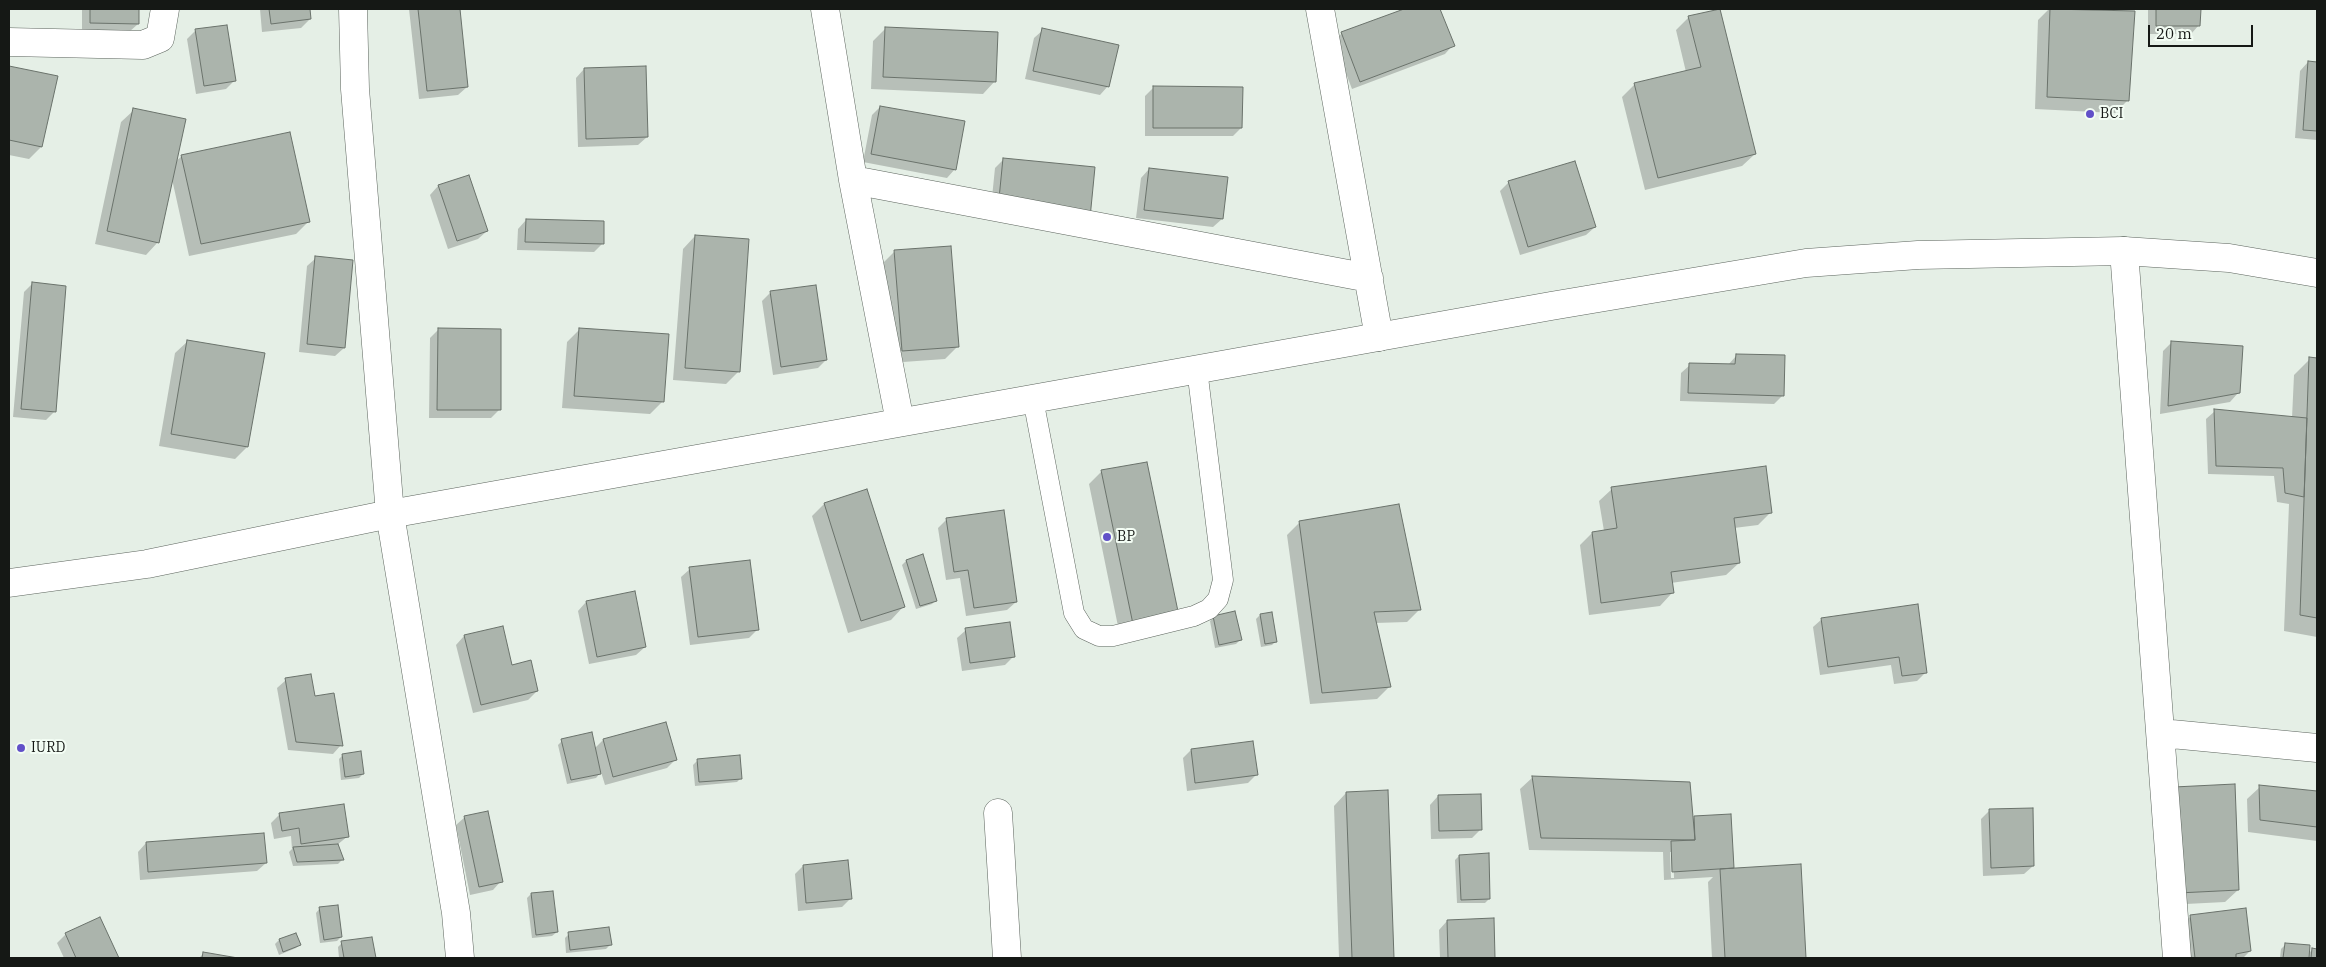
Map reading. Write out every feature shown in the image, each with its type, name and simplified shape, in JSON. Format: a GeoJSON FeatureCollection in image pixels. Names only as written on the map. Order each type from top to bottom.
{"type":"FeatureCollection","features":[{"type":"Feature","properties":{"kind":"main road"},"geometry":{"type":"LineString","coordinates":[[9,42],[143,45],[160,38],[166,9]]}},
{"type":"Feature","properties":{"kind":"main road"},"geometry":{"type":"LineString","coordinates":[[353,9],[355,89],[390,514],[456,913],[460,958]]}},
{"type":"Feature","properties":{"kind":"main road"},"geometry":{"type":"LineString","coordinates":[[825,9],[853,180],[900,422]]}},
{"type":"Feature","properties":{"kind":"main road"},"geometry":{"type":"LineString","coordinates":[[1320,9],[1379,337]]}},
{"type":"Feature","properties":{"kind":"main road"},"geometry":{"type":"LineString","coordinates":[[853,180],[1369,278]]}},
{"type":"Feature","properties":{"kind":"main road"},"geometry":{"type":"LineString","coordinates":[[9,583],[147,564],[390,514],[1196,369],[1806,263],[1918,255],[2124,251],[2229,258],[2317,273]]}},
{"type":"Feature","properties":{"kind":"main road"},"geometry":{"type":"LineString","coordinates":[[2124,251],[2177,958]]}},
{"type":"Feature","properties":{"kind":"main road"},"geometry":{"type":"LineString","coordinates":[[2161,733],[2317,748]]}},
{"type":"Feature","properties":{"kind":"main road"},"geometry":{"type":"LineString","coordinates":[[998,813],[1008,958]]}},
{"type":"Feature","properties":{"kind":"lane"},"geometry":{"type":"LineString","coordinates":[[1033,399],[1074,612],[1084,629],[1099,636],[1113,636],[1194,616],[1209,609],[1218,599],[1223,580],[1196,369]]}},
{"type":"Feature","properties":{"kind":"building"},"geometry":{"type":"Polygon","coordinates":[[[90,9],[139,9],[139,24],[90,23],[90,9]]]}},
{"type":"Feature","properties":{"kind":"building"},"geometry":{"type":"Polygon","coordinates":[[[269,9],[310,9],[311,19],[271,24],[269,9]]]}},
{"type":"Feature","properties":{"kind":"building"},"geometry":{"type":"Polygon","coordinates":[[[418,9],[460,9],[468,87],[427,91],[418,9]]]}},
{"type":"Feature","properties":{"kind":"building"},"geometry":{"type":"Polygon","coordinates":[[[1404,9],[1440,9],[1455,46],[1360,82],[1341,32],[1404,9]]]}},
{"type":"Feature","properties":{"kind":"building"},"geometry":{"type":"Polygon","coordinates":[[[1720,9],[1756,154],[1658,178],[1634,83],[1701,67],[1688,16],[1720,9]]]}},
{"type":"Feature","properties":{"kind":"building"},"geometry":{"type":"Polygon","coordinates":[[[2050,9],[2135,11],[2129,101],[2047,97],[2050,9]]]}},
{"type":"Feature","properties":{"kind":"building"},"geometry":{"type":"Polygon","coordinates":[[[2156,9],[2201,9],[2200,26],[2156,26],[2156,9]]]}},
{"type":"Feature","properties":{"kind":"building"},"geometry":{"type":"Polygon","coordinates":[[[227,25],[236,81],[204,86],[195,29],[227,25]]]}},
{"type":"Feature","properties":{"kind":"building"},"geometry":{"type":"Polygon","coordinates":[[[885,27],[998,32],[996,82],[883,77],[885,27]]]}},
{"type":"Feature","properties":{"kind":"building"},"geometry":{"type":"Polygon","coordinates":[[[1042,28],[1119,45],[1109,87],[1033,71],[1042,28]]]}},
{"type":"Feature","properties":{"kind":"building"},"geometry":{"type":"Polygon","coordinates":[[[2308,61],[2317,62],[2317,131],[2303,130],[2308,61]]]}},
{"type":"Feature","properties":{"kind":"building"},"geometry":{"type":"Polygon","coordinates":[[[9,66],[58,76],[42,147],[9,140],[9,66]]]}},
{"type":"Feature","properties":{"kind":"building"},"geometry":{"type":"Polygon","coordinates":[[[646,66],[648,137],[586,139],[584,68],[646,66]]]}},
{"type":"Feature","properties":{"kind":"building"},"geometry":{"type":"Polygon","coordinates":[[[1153,86],[1243,87],[1242,128],[1153,128],[1153,86]]]}},
{"type":"Feature","properties":{"kind":"building"},"geometry":{"type":"Polygon","coordinates":[[[880,106],[965,121],[956,170],[871,154],[880,106]]]}},
{"type":"Feature","properties":{"kind":"building"},"geometry":{"type":"Polygon","coordinates":[[[133,108],[186,119],[159,243],[107,231],[133,108]]]}},
{"type":"Feature","properties":{"kind":"building"},"geometry":{"type":"Polygon","coordinates":[[[290,132],[310,222],[201,244],[181,155],[290,132]]]}},
{"type":"Feature","properties":{"kind":"building"},"geometry":{"type":"Polygon","coordinates":[[[1003,158],[1095,167],[1090,218],[998,209],[1003,158]]]}},
{"type":"Feature","properties":{"kind":"building"},"geometry":{"type":"Polygon","coordinates":[[[1575,161],[1596,227],[1528,247],[1508,181],[1575,161]]]}},
{"type":"Feature","properties":{"kind":"building"},"geometry":{"type":"Polygon","coordinates":[[[1149,168],[1228,177],[1223,219],[1144,210],[1149,168]]]}},
{"type":"Feature","properties":{"kind":"building"},"geometry":{"type":"Polygon","coordinates":[[[469,175],[488,231],[457,241],[438,185],[469,175]]]}},
{"type":"Feature","properties":{"kind":"building"},"geometry":{"type":"Polygon","coordinates":[[[526,219],[604,221],[604,244],[525,242],[526,219]]]}},
{"type":"Feature","properties":{"kind":"building"},"geometry":{"type":"Polygon","coordinates":[[[695,235],[749,239],[740,372],[685,368],[695,235]]]}},
{"type":"Feature","properties":{"kind":"building"},"geometry":{"type":"Polygon","coordinates":[[[951,246],[959,347],[902,351],[894,250],[951,246]]]}},
{"type":"Feature","properties":{"kind":"building"},"geometry":{"type":"Polygon","coordinates":[[[315,256],[353,260],[345,348],[307,344],[315,256]]]}},
{"type":"Feature","properties":{"kind":"building"},"geometry":{"type":"Polygon","coordinates":[[[32,282],[66,286],[56,412],[21,409],[32,282]]]}},
{"type":"Feature","properties":{"kind":"building"},"geometry":{"type":"Polygon","coordinates":[[[816,285],[827,360],[781,367],[770,291],[816,285]]]}},
{"type":"Feature","properties":{"kind":"building"},"geometry":{"type":"Polygon","coordinates":[[[438,328],[501,329],[501,410],[437,410],[438,328]]]}},
{"type":"Feature","properties":{"kind":"building"},"geometry":{"type":"Polygon","coordinates":[[[579,328],[669,334],[664,402],[574,396],[579,328]]]}},
{"type":"Feature","properties":{"kind":"building"},"geometry":{"type":"Polygon","coordinates":[[[187,340],[265,353],[248,447],[171,434],[187,340]]]}},
{"type":"Feature","properties":{"kind":"building"},"geometry":{"type":"Polygon","coordinates":[[[2171,341],[2243,346],[2240,393],[2168,406],[2171,341]]]}},
{"type":"Feature","properties":{"kind":"building"},"geometry":{"type":"Polygon","coordinates":[[[1736,354],[1785,355],[1784,396],[1688,393],[1689,363],[1735,364],[1736,354]]]}},
{"type":"Feature","properties":{"kind":"building"},"geometry":{"type":"Polygon","coordinates":[[[2309,357],[2317,358],[2317,618],[2300,615],[2309,357]]]}},
{"type":"Feature","properties":{"kind":"building"},"geometry":{"type":"Polygon","coordinates":[[[2214,409],[2307,418],[2304,497],[2285,493],[2283,468],[2216,466],[2214,409]]]}},
{"type":"Feature","properties":{"kind":"building"},"geometry":{"type":"Polygon","coordinates":[[[1147,462],[1180,621],[1134,629],[1101,470],[1147,462]]]}},
{"type":"Feature","properties":{"kind":"building"},"geometry":{"type":"Polygon","coordinates":[[[1766,466],[1772,513],[1734,518],[1740,563],[1671,572],[1674,593],[1601,603],[1592,532],[1617,528],[1611,487],[1766,466]]]}},
{"type":"Feature","properties":{"kind":"building"},"geometry":{"type":"Polygon","coordinates":[[[867,489],[905,607],[861,621],[824,503],[867,489]]]}},
{"type":"Feature","properties":{"kind":"building"},"geometry":{"type":"Polygon","coordinates":[[[1399,504],[1421,610],[1374,612],[1391,687],[1322,693],[1299,521],[1399,504]]]}},
{"type":"Feature","properties":{"kind":"building"},"geometry":{"type":"Polygon","coordinates":[[[1004,510],[1017,602],[974,608],[968,570],[954,572],[946,518],[1004,510]]]}},
{"type":"Feature","properties":{"kind":"building"},"geometry":{"type":"Polygon","coordinates":[[[923,554],[937,601],[920,606],[906,560],[923,554]]]}},
{"type":"Feature","properties":{"kind":"building"},"geometry":{"type":"Polygon","coordinates":[[[750,560],[759,630],[698,637],[689,567],[750,560]]]}},
{"type":"Feature","properties":{"kind":"building"},"geometry":{"type":"Polygon","coordinates":[[[635,591],[646,647],[597,657],[586,601],[635,591]]]}},
{"type":"Feature","properties":{"kind":"building"},"geometry":{"type":"Polygon","coordinates":[[[1918,604],[1927,673],[1902,676],[1899,657],[1828,667],[1821,618],[1918,604]]]}},
{"type":"Feature","properties":{"kind":"building"},"geometry":{"type":"Polygon","coordinates":[[[1235,611],[1242,640],[1219,645],[1213,616],[1235,611]]]}},
{"type":"Feature","properties":{"kind":"building"},"geometry":{"type":"Polygon","coordinates":[[[1272,612],[1277,642],[1265,644],[1260,614],[1272,612]]]}},
{"type":"Feature","properties":{"kind":"building"},"geometry":{"type":"Polygon","coordinates":[[[1010,622],[1015,657],[970,663],[965,628],[1010,622]]]}},
{"type":"Feature","properties":{"kind":"building"},"geometry":{"type":"Polygon","coordinates":[[[503,626],[512,665],[531,660],[538,691],[481,705],[464,635],[503,626]]]}},
{"type":"Feature","properties":{"kind":"building"},"geometry":{"type":"Polygon","coordinates":[[[311,674],[315,696],[334,693],[343,746],[296,742],[285,678],[311,674]]]}},
{"type":"Feature","properties":{"kind":"building"},"geometry":{"type":"Polygon","coordinates":[[[666,722],[677,760],[613,777],[603,739],[666,722]]]}},
{"type":"Feature","properties":{"kind":"building"},"geometry":{"type":"Polygon","coordinates":[[[592,732],[601,774],[571,780],[561,739],[592,732]]]}},
{"type":"Feature","properties":{"kind":"building"},"geometry":{"type":"Polygon","coordinates":[[[1253,741],[1258,775],[1195,783],[1191,749],[1253,741]]]}},
{"type":"Feature","properties":{"kind":"building"},"geometry":{"type":"Polygon","coordinates":[[[361,751],[364,774],[345,777],[342,754],[361,751]]]}},
{"type":"Feature","properties":{"kind":"building"},"geometry":{"type":"Polygon","coordinates":[[[740,755],[742,779],[699,782],[697,759],[740,755]]]}},
{"type":"Feature","properties":{"kind":"building"},"geometry":{"type":"Polygon","coordinates":[[[1532,776],[1690,782],[1695,840],[1541,838],[1532,776]]]}},
{"type":"Feature","properties":{"kind":"building"},"geometry":{"type":"Polygon","coordinates":[[[2235,784],[2239,890],[2178,893],[2174,787],[2235,784]]]}},
{"type":"Feature","properties":{"kind":"building"},"geometry":{"type":"Polygon","coordinates":[[[2259,785],[2317,791],[2317,827],[2260,820],[2259,785]]]}},
{"type":"Feature","properties":{"kind":"building"},"geometry":{"type":"Polygon","coordinates":[[[1388,790],[1394,958],[1352,958],[1346,792],[1388,790]]]}},
{"type":"Feature","properties":{"kind":"building"},"geometry":{"type":"Polygon","coordinates":[[[1481,794],[1482,830],[1439,831],[1438,795],[1481,794]]]}},
{"type":"Feature","properties":{"kind":"building"},"geometry":{"type":"Polygon","coordinates":[[[344,804],[349,837],[301,844],[299,828],[282,831],[279,813],[344,804]]]}},
{"type":"Feature","properties":{"kind":"building"},"geometry":{"type":"Polygon","coordinates":[[[2033,808],[2034,866],[1991,868],[1989,809],[2033,808]]]}},
{"type":"Feature","properties":{"kind":"building"},"geometry":{"type":"Polygon","coordinates":[[[488,811],[503,882],[479,887],[464,816],[488,811]]]}},
{"type":"Feature","properties":{"kind":"building"},"geometry":{"type":"Polygon","coordinates":[[[1731,814],[1734,868],[1672,872],[1671,841],[1695,840],[1694,816],[1731,814]]]}},
{"type":"Feature","properties":{"kind":"building"},"geometry":{"type":"Polygon","coordinates":[[[264,833],[267,863],[148,872],[146,842],[264,833]]]}},
{"type":"Feature","properties":{"kind":"building"},"geometry":{"type":"Polygon","coordinates":[[[338,844],[344,860],[297,862],[293,847],[338,844]]]}},
{"type":"Feature","properties":{"kind":"building"},"geometry":{"type":"Polygon","coordinates":[[[1489,853],[1490,899],[1461,900],[1459,855],[1489,853]]]}},
{"type":"Feature","properties":{"kind":"building"},"geometry":{"type":"Polygon","coordinates":[[[848,860],[852,899],[806,903],[803,865],[848,860]]]}},
{"type":"Feature","properties":{"kind":"building"},"geometry":{"type":"Polygon","coordinates":[[[1801,864],[1806,958],[1725,958],[1720,869],[1801,864]]]}},
{"type":"Feature","properties":{"kind":"building"},"geometry":{"type":"Polygon","coordinates":[[[553,891],[558,932],[536,935],[531,893],[553,891]]]}},
{"type":"Feature","properties":{"kind":"building"},"geometry":{"type":"Polygon","coordinates":[[[338,905],[342,937],[324,940],[319,907],[338,905]]]}},
{"type":"Feature","properties":{"kind":"building"},"geometry":{"type":"Polygon","coordinates":[[[2246,908],[2251,951],[2236,954],[2236,958],[2195,958],[2190,915],[2246,908]]]}},
{"type":"Feature","properties":{"kind":"building"},"geometry":{"type":"Polygon","coordinates":[[[100,917],[119,958],[76,958],[65,933],[100,917]]]}},
{"type":"Feature","properties":{"kind":"building"},"geometry":{"type":"Polygon","coordinates":[[[1494,918],[1495,958],[1448,958],[1447,920],[1494,918]]]}},
{"type":"Feature","properties":{"kind":"building"},"geometry":{"type":"Polygon","coordinates":[[[609,927],[612,945],[570,950],[568,932],[609,927]]]}},
{"type":"Feature","properties":{"kind":"building"},"geometry":{"type":"Polygon","coordinates":[[[296,933],[301,945],[283,952],[279,939],[296,933]]]}},
{"type":"Feature","properties":{"kind":"building"},"geometry":{"type":"Polygon","coordinates":[[[372,937],[376,958],[344,958],[341,941],[372,937]]]}},
{"type":"Feature","properties":{"kind":"building"},"geometry":{"type":"Polygon","coordinates":[[[2285,943],[2310,945],[2309,958],[2283,958],[2285,943]]]}},
{"type":"Feature","properties":{"kind":"building"},"geometry":{"type":"Polygon","coordinates":[[[2312,948],[2317,949],[2317,958],[2311,958],[2312,948]]]}},
{"type":"Feature","properties":{"kind":"building"},"geometry":{"type":"Polygon","coordinates":[[[203,952],[238,958],[202,958],[203,952]]]}},
{"type":"Feature","properties":{"kind":"place","name":"BCI"},"geometry":{"type":"Point","coordinates":[2090,114]}},
{"type":"Feature","properties":{"kind":"place","name":"BP"},"geometry":{"type":"Point","coordinates":[1107,537]}},
{"type":"Feature","properties":{"kind":"place","name":"IURD"},"geometry":{"type":"Point","coordinates":[21,748]}}]}
